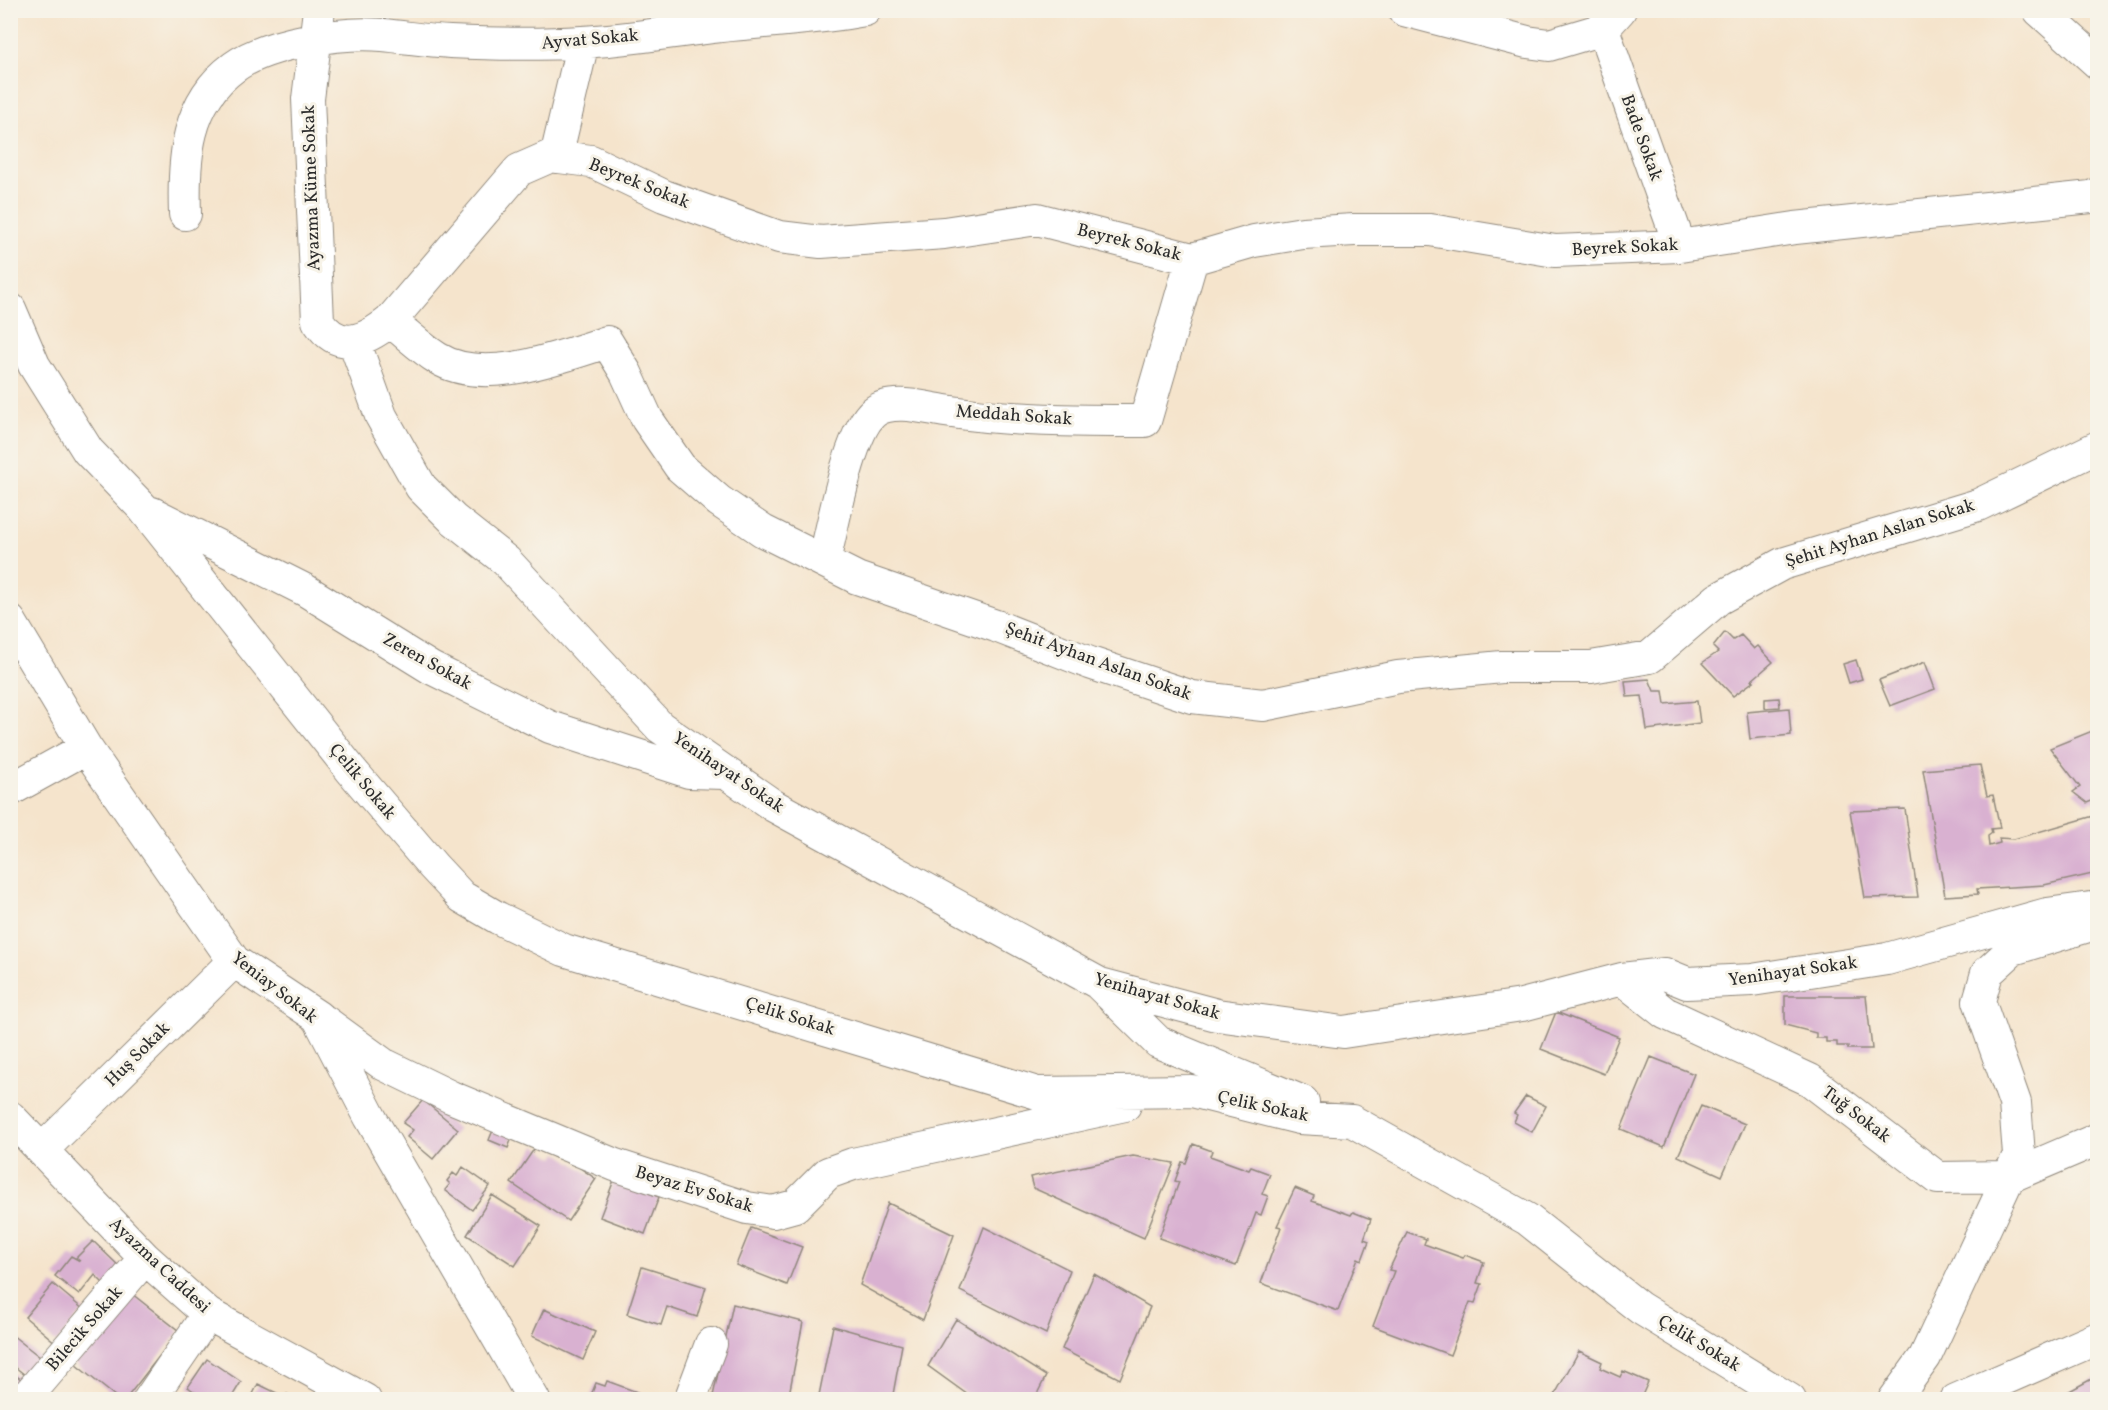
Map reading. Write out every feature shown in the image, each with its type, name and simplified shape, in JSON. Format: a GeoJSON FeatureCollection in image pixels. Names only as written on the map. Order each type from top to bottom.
{"type":"FeatureCollection","features":[{"type":"Feature","properties":{"kind":"street","name":"Ayvat Sokak"},"geometry":{"type":"LineString","coordinates":[[185,214],[185,157],[193,123],[210,89],[236,66],[254,55],[316,26],[448,42],[532,45],[583,42],[865,10]]}},
{"type":"Feature","properties":{"kind":"street"},"geometry":{"type":"LineString","coordinates":[[1404,10],[1527,42],[1549,45],[1612,20]]}},
{"type":"Feature","properties":{"kind":"street"},"geometry":{"type":"LineString","coordinates":[[2039,10],[2097,63]]}},
{"type":"Feature","properties":{"kind":"street","name":"Bade Sokak"},"geometry":{"type":"LineString","coordinates":[[1612,20],[1680,246]]}},
{"type":"Feature","properties":{"kind":"street","name":"Ayazma Küme Sokak"},"geometry":{"type":"LineString","coordinates":[[316,26],[310,70],[309,133],[318,321],[332,337],[354,341]]}},
{"type":"Feature","properties":{"kind":"street"},"geometry":{"type":"LineString","coordinates":[[556,157],[583,42]]}},
{"type":"Feature","properties":{"kind":"street","name":"Beyrek Sokak"},"geometry":{"type":"LineString","coordinates":[[354,341],[375,333],[390,321],[519,170],[551,156],[591,161],[664,196],[779,237],[821,242],[944,233],[1037,219],[1192,259],[1254,241],[1302,233],[1354,230],[1430,230],[1555,251],[1680,246],[1795,228],[2091,197],[2097,194]]}},
{"type":"Feature","properties":{"kind":"street","name":"Meddah Sokak"},"geometry":{"type":"LineString","coordinates":[[824,561],[857,435],[875,411],[896,405],[975,414],[1145,421],[1192,259]]}},
{"type":"Feature","properties":{"kind":"street","name":"Çelik Sokak"},"geometry":{"type":"LineString","coordinates":[[10,309],[33,365],[88,452],[143,508],[351,770],[432,866],[462,897],[498,918],[564,950],[1037,1093],[1192,1091],[1299,1118],[1352,1121],[1527,1219],[1640,1308],[1790,1400]]}},
{"type":"Feature","properties":{"kind":"street","name":"Şehit Ayhan Aslan Sokak"},"geometry":{"type":"LineString","coordinates":[[390,321],[439,359],[473,372],[545,362],[607,342],[626,373],[646,419],[680,467],[719,501],[763,531],[857,578],[1192,698],[1263,705],[1398,677],[1502,667],[1591,667],[1650,657],[1718,598],[1782,564],[1978,505],[2097,447]]}},
{"type":"Feature","properties":{"kind":"street","name":"Yenihayat Sokak"},"geometry":{"type":"LineString","coordinates":[[354,341],[381,416],[421,487],[453,519],[506,561],[660,727],[774,806],[1100,984],[1217,1015],[1343,1032],[1522,1005],[1622,980],[1665,974],[1687,983],[1752,980],[1887,958],[2047,914],[2097,907]]}},
{"type":"Feature","properties":{"kind":"street","name":"Zeren Sokak"},"geometry":{"type":"LineString","coordinates":[[143,508],[305,591],[431,668],[549,727],[689,772],[727,773]]}},
{"type":"Feature","properties":{"kind":"street","name":"Yeniay Sokak"},"geometry":{"type":"LineString","coordinates":[[10,621],[86,748],[234,961],[318,1017],[370,1117],[534,1400]]}},
{"type":"Feature","properties":{"kind":"street"},"geometry":{"type":"LineString","coordinates":[[10,790],[86,748]]}},
{"type":"Feature","properties":{"kind":"street"},"geometry":{"type":"LineString","coordinates":[[1894,1400],[1925,1357],[2019,1155],[2015,1103],[1979,1001],[1987,973],[2013,949],[2097,923]]}},
{"type":"Feature","properties":{"kind":"street","name":"Huş Sokak"},"geometry":{"type":"LineString","coordinates":[[42,1150],[234,961]]}},
{"type":"Feature","properties":{"kind":"street","name":"Tuğ Sokak"},"geometry":{"type":"LineString","coordinates":[[1622,980],[1665,1013],[1810,1080],[1938,1178],[2009,1177],[2097,1139]]}},
{"type":"Feature","properties":{"kind":"street"},"geometry":{"type":"LineString","coordinates":[[1100,984],[1158,1042],[1352,1121]]}},
{"type":"Feature","properties":{"kind":"street","name":"Beyaz Ev Sokak"},"geometry":{"type":"LineString","coordinates":[[318,1017],[383,1064],[451,1097],[615,1165],[747,1208],[773,1212],[795,1206],[828,1173],[853,1164],[1192,1091]]}},
{"type":"Feature","properties":{"kind":"street","name":"Ayazma Caddesi"},"geometry":{"type":"LineString","coordinates":[[10,1117],[146,1258],[208,1314],[365,1400]]}},
{"type":"Feature","properties":{"kind":"street","name":"Bilecik Sokak"},"geometry":{"type":"LineString","coordinates":[[24,1400],[146,1258]]}},
{"type":"Feature","properties":{"kind":"street"},"geometry":{"type":"LineString","coordinates":[[149,1400],[208,1314]]}},
{"type":"Feature","properties":{"kind":"street"},"geometry":{"type":"LineString","coordinates":[[1956,1400],[2097,1338]]}},
{"type":"Feature","properties":{"kind":"street"},"geometry":{"type":"LineString","coordinates":[[690,1400],[711,1344]]}},
{"type":"Feature","properties":{"kind":"building"},"geometry":{"type":"Polygon","coordinates":[[[1725,632],[1733,640],[1741,635],[1754,649],[1758,646],[1773,662],[1752,680],[1754,681],[1733,696],[1702,663],[1718,652],[1713,647],[1725,632]]]}},
{"type":"Feature","properties":{"kind":"building"},"geometry":{"type":"Polygon","coordinates":[[[1856,660],[1862,679],[1849,683],[1843,664],[1856,660]]]}},
{"type":"Feature","properties":{"kind":"building"},"geometry":{"type":"Polygon","coordinates":[[[1925,662],[1935,689],[1890,706],[1879,680],[1925,662]]]}},
{"type":"Feature","properties":{"kind":"building"},"geometry":{"type":"Polygon","coordinates":[[[1649,679],[1654,691],[1663,691],[1665,704],[1697,701],[1700,723],[1647,730],[1642,696],[1627,697],[1625,681],[1649,679]]]}},
{"type":"Feature","properties":{"kind":"building"},"geometry":{"type":"Polygon","coordinates":[[[1779,698],[1780,707],[1765,708],[1765,699],[1779,698]]]}},
{"type":"Feature","properties":{"kind":"building"},"geometry":{"type":"Polygon","coordinates":[[[1789,708],[1791,735],[1750,739],[1747,712],[1789,708]]]}},
{"type":"Feature","properties":{"kind":"building"},"geometry":{"type":"Polygon","coordinates":[[[2097,729],[2097,804],[2094,800],[2087,803],[2073,792],[2080,787],[2050,748],[2097,729]]]}},
{"type":"Feature","properties":{"kind":"building"},"geometry":{"type":"Polygon","coordinates":[[[1980,765],[1987,796],[1993,795],[2000,828],[1991,829],[1992,833],[1988,836],[1989,846],[2000,843],[1999,838],[2014,839],[2097,815],[2097,873],[2044,885],[1977,889],[1978,894],[1945,896],[1923,770],[1980,765]]]}},
{"type":"Feature","properties":{"kind":"building"},"geometry":{"type":"Polygon","coordinates":[[[1905,809],[1918,897],[1865,898],[1850,811],[1905,809]]]}},
{"type":"Feature","properties":{"kind":"building"},"geometry":{"type":"Polygon","coordinates":[[[1785,996],[1866,996],[1872,1049],[1848,1049],[1848,1046],[1837,1046],[1837,1042],[1826,1042],[1826,1038],[1816,1038],[1816,1033],[1785,1025],[1785,996]]]}},
{"type":"Feature","properties":{"kind":"building"},"geometry":{"type":"Polygon","coordinates":[[[1556,1012],[1619,1037],[1604,1074],[1541,1049],[1556,1012]]]}},
{"type":"Feature","properties":{"kind":"building"},"geometry":{"type":"Polygon","coordinates":[[[1651,1057],[1694,1074],[1664,1147],[1621,1129],[1651,1057]]]}},
{"type":"Feature","properties":{"kind":"building"},"geometry":{"type":"Polygon","coordinates":[[[1526,1096],[1546,1106],[1532,1132],[1514,1122],[1517,1115],[1514,1113],[1526,1096]]]}},
{"type":"Feature","properties":{"kind":"building"},"geometry":{"type":"Polygon","coordinates":[[[423,1100],[458,1129],[433,1159],[407,1137],[413,1130],[403,1123],[423,1100]]]}},
{"type":"Feature","properties":{"kind":"building"},"geometry":{"type":"Polygon","coordinates":[[[1701,1106],[1745,1124],[1722,1176],[1678,1156],[1701,1106]]]}},
{"type":"Feature","properties":{"kind":"building"},"geometry":{"type":"Polygon","coordinates":[[[496,1123],[515,1130],[508,1148],[489,1140],[496,1123]]]}},
{"type":"Feature","properties":{"kind":"building"},"geometry":{"type":"Polygon","coordinates":[[[1193,1144],[1212,1151],[1210,1156],[1249,1170],[1251,1167],[1270,1174],[1262,1194],[1268,1196],[1261,1215],[1256,1213],[1236,1266],[1159,1238],[1179,1182],[1175,1181],[1182,1162],[1186,1163],[1193,1144]]]}},
{"type":"Feature","properties":{"kind":"building"},"geometry":{"type":"Polygon","coordinates":[[[536,1146],[555,1158],[558,1153],[596,1179],[568,1221],[511,1183],[536,1146]]]}},
{"type":"Feature","properties":{"kind":"building"},"geometry":{"type":"Polygon","coordinates":[[[1133,1156],[1174,1163],[1144,1238],[1033,1188],[1030,1177],[1133,1156]]]}},
{"type":"Feature","properties":{"kind":"building"},"geometry":{"type":"Polygon","coordinates":[[[463,1167],[490,1186],[472,1210],[445,1190],[450,1184],[447,1181],[453,1173],[457,1176],[463,1167]]]}},
{"type":"Feature","properties":{"kind":"building"},"geometry":{"type":"Polygon","coordinates":[[[614,1180],[659,1197],[645,1234],[600,1217],[614,1180]]]}},
{"type":"Feature","properties":{"kind":"building"},"geometry":{"type":"Polygon","coordinates":[[[1295,1188],[1314,1196],[1312,1201],[1351,1215],[1353,1212],[1371,1219],[1364,1239],[1369,1241],[1362,1260],[1358,1258],[1338,1311],[1261,1283],[1281,1227],[1277,1226],[1295,1188]]]}},
{"type":"Feature","properties":{"kind":"building"},"geometry":{"type":"Polygon","coordinates":[[[492,1195],[541,1226],[515,1266],[467,1235],[492,1195]]]}},
{"type":"Feature","properties":{"kind":"building"},"geometry":{"type":"Polygon","coordinates":[[[888,1203],[954,1235],[923,1320],[860,1285],[888,1203]]]}},
{"type":"Feature","properties":{"kind":"building"},"geometry":{"type":"Polygon","coordinates":[[[984,1227],[1070,1270],[1046,1334],[960,1291],[984,1227]]]}},
{"type":"Feature","properties":{"kind":"building"},"geometry":{"type":"Polygon","coordinates":[[[751,1228],[802,1247],[787,1285],[736,1265],[751,1228]]]}},
{"type":"Feature","properties":{"kind":"building"},"geometry":{"type":"Polygon","coordinates":[[[1407,1232],[1426,1239],[1424,1244],[1463,1258],[1465,1255],[1484,1262],[1477,1283],[1482,1284],[1475,1303],[1470,1302],[1450,1355],[1373,1326],[1394,1271],[1389,1270],[1407,1232]]]}},
{"type":"Feature","properties":{"kind":"building"},"geometry":{"type":"Polygon","coordinates":[[[93,1241],[122,1269],[106,1286],[95,1275],[79,1295],[55,1276],[71,1256],[80,1261],[76,1258],[93,1241]]]}},
{"type":"Feature","properties":{"kind":"building"},"geometry":{"type":"Polygon","coordinates":[[[642,1267],[706,1287],[697,1317],[667,1307],[661,1325],[627,1314],[642,1267]]]}},
{"type":"Feature","properties":{"kind":"building"},"geometry":{"type":"Polygon","coordinates":[[[1094,1274],[1150,1307],[1120,1379],[1062,1349],[1094,1274]]]}},
{"type":"Feature","properties":{"kind":"building"},"geometry":{"type":"Polygon","coordinates":[[[53,1284],[84,1310],[56,1343],[25,1317],[53,1284]]]}},
{"type":"Feature","properties":{"kind":"building"},"geometry":{"type":"Polygon","coordinates":[[[127,1290],[179,1331],[125,1400],[120,1400],[71,1361],[127,1290]]]}},
{"type":"Feature","properties":{"kind":"building"},"geometry":{"type":"Polygon","coordinates":[[[733,1304],[803,1322],[788,1400],[727,1400],[713,1396],[733,1304]]]}},
{"type":"Feature","properties":{"kind":"building"},"geometry":{"type":"Polygon","coordinates":[[[544,1309],[595,1332],[583,1360],[532,1336],[544,1309]]]}},
{"type":"Feature","properties":{"kind":"building"},"geometry":{"type":"Polygon","coordinates":[[[956,1319],[1046,1376],[1034,1400],[975,1400],[928,1366],[956,1319]]]}},
{"type":"Feature","properties":{"kind":"building"},"geometry":{"type":"Polygon","coordinates":[[[833,1326],[902,1345],[892,1400],[818,1400],[833,1326]]]}},
{"type":"Feature","properties":{"kind":"building"},"geometry":{"type":"Polygon","coordinates":[[[12,1335],[45,1361],[30,1379],[10,1363],[12,1335]]]}},
{"type":"Feature","properties":{"kind":"building"},"geometry":{"type":"Polygon","coordinates":[[[1579,1351],[1602,1362],[1600,1368],[1620,1377],[1623,1371],[1648,1382],[1640,1400],[1552,1400],[1579,1351]]]}},
{"type":"Feature","properties":{"kind":"building"},"geometry":{"type":"Polygon","coordinates":[[[207,1359],[241,1382],[230,1400],[206,1400],[188,1387],[207,1359]]]}},
{"type":"Feature","properties":{"kind":"building"},"geometry":{"type":"Polygon","coordinates":[[[10,1371],[26,1383],[10,1400],[10,1371]]]}},
{"type":"Feature","properties":{"kind":"building"},"geometry":{"type":"Polygon","coordinates":[[[2097,1376],[2097,1400],[2053,1400],[2097,1376]]]}},
{"type":"Feature","properties":{"kind":"building"},"geometry":{"type":"Polygon","coordinates":[[[607,1381],[656,1400],[589,1400],[596,1383],[605,1386],[607,1381]]]}},
{"type":"Feature","properties":{"kind":"building"},"geometry":{"type":"Polygon","coordinates":[[[258,1384],[283,1396],[281,1400],[250,1400],[258,1384]]]}},
{"type":"Feature","properties":{"kind":"building"},"geometry":{"type":"Polygon","coordinates":[[[175,1393],[185,1400],[171,1400],[175,1393]]]}},
{"type":"Feature","properties":{"kind":"building"},"geometry":{"type":"Polygon","coordinates":[[[287,1394],[298,1400],[285,1400],[287,1394]]]}}]}
